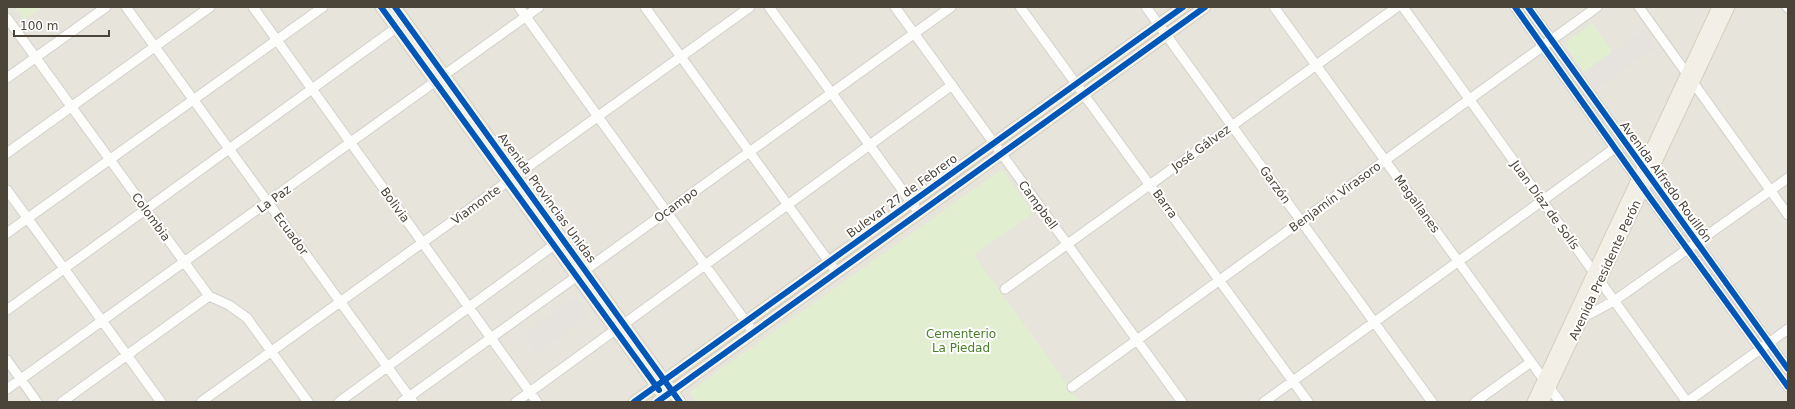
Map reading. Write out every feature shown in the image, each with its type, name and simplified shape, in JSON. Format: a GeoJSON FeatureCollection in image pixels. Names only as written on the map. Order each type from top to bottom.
{"type":"FeatureCollection","features":[{"type":"Feature","properties":{"kind":"main road","name":"Avenida Provincias Unidas"},"geometry":{"type":"LineString","coordinates":[[380,7],[435,82],[512,178],[660,383],[665,398],[680,402]]}},
{"type":"Feature","properties":{"kind":"main road","name":"Avenida Provincias Unidas"},"geometry":{"type":"LineString","coordinates":[[395,7],[445,75],[554,245],[581,273]]}},
{"type":"Feature","properties":{"kind":"main road","name":"Bulevar 27 de Febrero"},"geometry":{"type":"LineString","coordinates":[[634,402],[1183,7]]}},
{"type":"Feature","properties":{"kind":"main road","name":"Bulevar 27 de Febrero"},"geometry":{"type":"LineString","coordinates":[[665,398],[754,332],[1205,7]]}},
{"type":"Feature","properties":{"kind":"main road","name":"Avenida Presidente Perón"},"geometry":{"type":"LineString","coordinates":[[1690,79],[1718,7]]}},
{"type":"Feature","properties":{"kind":"main road","name":"Avenida Presidente Perón"},"geometry":{"type":"LineString","coordinates":[[1543,402],[1547,383],[1640,184],[1690,79],[1729,7]]}},
{"type":"Feature","properties":{"kind":"main road","name":"Avenida Presidente Perón"},"geometry":{"type":"LineString","coordinates":[[1533,402],[1547,383],[1582,318],[1597,277]]}},
{"type":"Feature","properties":{"kind":"street"},"geometry":{"type":"LineString","coordinates":[[7,78],[106,7]]}},
{"type":"Feature","properties":{"kind":"street","name":"Ecuador"},"geometry":{"type":"LineString","coordinates":[[126,7],[387,367],[408,400]]}},
{"type":"Feature","properties":{"kind":"street"},"geometry":{"type":"LineString","coordinates":[[7,153],[210,7]]}},
{"type":"Feature","properties":{"kind":"street","name":"Bolivia"},"geometry":{"type":"LineString","coordinates":[[253,7],[538,402]]}},
{"type":"Feature","properties":{"kind":"street"},"geometry":{"type":"LineString","coordinates":[[7,233],[323,7]]}},
{"type":"Feature","properties":{"kind":"street"},"geometry":{"type":"LineString","coordinates":[[520,7],[754,332]]}},
{"type":"Feature","properties":{"kind":"street","name":"La Paz"},"geometry":{"type":"LineString","coordinates":[[7,389],[539,7]]}},
{"type":"Feature","properties":{"kind":"street"},"geometry":{"type":"LineString","coordinates":[[645,7],[837,273]]}},
{"type":"Feature","properties":{"kind":"street","name":"Viamonte"},"geometry":{"type":"LineString","coordinates":[[201,402],[750,7]]}},
{"type":"Feature","properties":{"kind":"street"},"geometry":{"type":"LineString","coordinates":[[769,7],[919,213]]}},
{"type":"Feature","properties":{"kind":"street","name":"Campbell"},"geometry":{"type":"LineString","coordinates":[[895,7],[1182,402]]}},
{"type":"Feature","properties":{"kind":"street","name":"Ocampo"},"geometry":{"type":"LineString","coordinates":[[408,400],[491,338],[951,7]]}},
{"type":"Feature","properties":{"kind":"street","name":"Barra"},"geometry":{"type":"LineString","coordinates":[[1020,7],[1308,402]]}},
{"type":"Feature","properties":{"kind":"street","name":"Garzón"},"geometry":{"type":"LineString","coordinates":[[1146,7],[1432,402]]}},
{"type":"Feature","properties":{"kind":"street","name":"Magallanes"},"geometry":{"type":"LineString","coordinates":[[1274,7],[1560,402]]}},
{"type":"Feature","properties":{"kind":"street","name":"José Gálvez"},"geometry":{"type":"LineString","coordinates":[[1005,289],[1397,7]]}},
{"type":"Feature","properties":{"kind":"street","name":"Juan Díaz de Solís"},"geometry":{"type":"LineString","coordinates":[[1403,7],[1687,402]]}},
{"type":"Feature","properties":{"kind":"street","name":"Avenida Alfredo Rouillón"},"geometry":{"type":"LineString","coordinates":[[1515,7],[1640,184],[1788,387]]}},
{"type":"Feature","properties":{"kind":"street","name":"Avenida Alfredo Rouillón"},"geometry":{"type":"LineString","coordinates":[[1528,7],[1788,368]]}},
{"type":"Feature","properties":{"kind":"street","name":"Benjamín Virasoro"},"geometry":{"type":"LineString","coordinates":[[1072,387],[1597,7]]}},
{"type":"Feature","properties":{"kind":"street"},"geometry":{"type":"LineString","coordinates":[[1639,7],[1788,215]]}},
{"type":"Feature","properties":{"kind":"street","name":"Colombia"},"geometry":{"type":"LineString","coordinates":[[7,18],[209,296]]}},
{"type":"Feature","properties":{"kind":"street"},"geometry":{"type":"LineString","coordinates":[[7,310],[396,28]]}},
{"type":"Feature","properties":{"kind":"street"},"geometry":{"type":"LineString","coordinates":[[516,402],[952,85]]}},
{"type":"Feature","properties":{"kind":"street"},"geometry":{"type":"LineString","coordinates":[[1264,402],[1615,148]]}},
{"type":"Feature","properties":{"kind":"street"},"geometry":{"type":"LineString","coordinates":[[1582,318],[1614,301],[1788,178]]}},
{"type":"Feature","properties":{"kind":"street"},"geometry":{"type":"LineString","coordinates":[[7,190],[161,402]]}},
{"type":"Feature","properties":{"kind":"street"},"geometry":{"type":"LineString","coordinates":[[339,402],[554,245]]}},
{"type":"Feature","properties":{"kind":"street"},"geometry":{"type":"LineString","coordinates":[[62,402],[209,296],[229,305],[246,318],[308,402]]}},
{"type":"Feature","properties":{"kind":"street"},"geometry":{"type":"LineString","coordinates":[[1687,402],[1788,330]]}},
{"type":"Feature","properties":{"kind":"street"},"geometry":{"type":"LineString","coordinates":[[7,360],[37,402]]}},
{"type":"Feature","properties":{"kind":"street"},"geometry":{"type":"LineString","coordinates":[[1475,402],[1531,362]]}},
{"type":"Feature","properties":{"kind":"shaded area"},"geometry":{"type":"Polygon","coordinates":[[[7,7],[1788,7],[1788,402],[7,402],[7,7]]]}},
{"type":"Feature","properties":{"kind":"shaded area"},"geometry":{"type":"Polygon","coordinates":[[[1643,30],[1657,50],[1651,50],[1596,89],[1584,72],[1643,30]]]}},
{"type":"Feature","properties":{"kind":"shaded area"},"geometry":{"type":"Polygon","coordinates":[[[574,297],[589,316],[536,355],[522,334],[574,297]]]}},
{"type":"Feature","properties":{"kind":"green space"},"geometry":{"type":"Polygon","coordinates":[[[15,7],[42,7],[24,20],[15,7]]]}},
{"type":"Feature","properties":{"kind":"green space"},"geometry":{"type":"Polygon","coordinates":[[[1592,23],[1612,52],[1584,72],[1567,48],[1568,41],[1592,23]]]}},
{"type":"Feature","properties":{"kind":"green space"},"geometry":{"type":"Polygon","coordinates":[[[1557,53],[1634,160],[1630,162],[1553,55],[1557,53]]]}},
{"type":"Feature","properties":{"kind":"green space","name":"Cementerio La Piedad"},"geometry":{"type":"Polygon","coordinates":[[[1002,169],[1033,213],[974,255],[1080,402],[696,402],[689,392],[1002,169]]]}},
{"type":"Feature","properties":{"kind":"cycle path"},"geometry":{"type":"LineString","coordinates":[[381,7],[659,390]]}},
{"type":"Feature","properties":{"kind":"cycle path"},"geometry":{"type":"LineString","coordinates":[[395,7],[680,402]]}},
{"type":"Feature","properties":{"kind":"cycle path"},"geometry":{"type":"LineString","coordinates":[[634,402],[1183,7]]}},
{"type":"Feature","properties":{"kind":"cycle path"},"geometry":{"type":"LineString","coordinates":[[657,402],[1205,7]]}},
{"type":"Feature","properties":{"kind":"cycle path"},"geometry":{"type":"LineString","coordinates":[[1515,7],[1651,199],[1788,387]]}},
{"type":"Feature","properties":{"kind":"cycle path"},"geometry":{"type":"LineString","coordinates":[[1528,7],[1788,369]]}}]}
